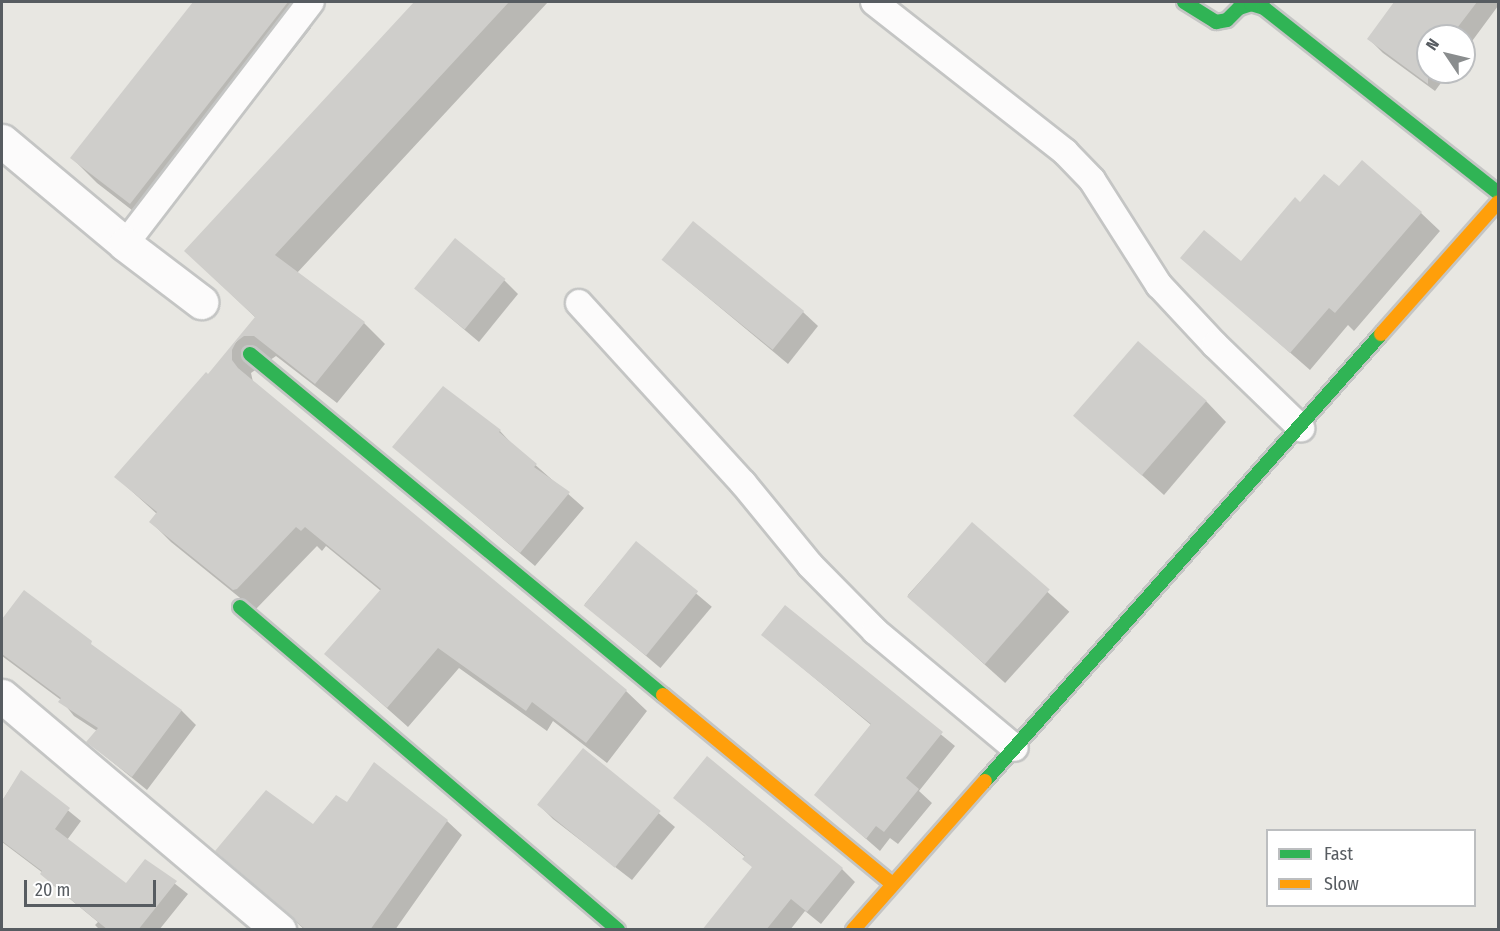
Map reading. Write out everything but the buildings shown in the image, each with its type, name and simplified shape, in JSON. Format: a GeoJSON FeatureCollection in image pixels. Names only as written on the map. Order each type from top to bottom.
{"type":"FeatureCollection","features":[{"type":"Feature","properties":{"kind":"street"},"geometry":{"type":"LineString","coordinates":[[1184,2],[1203,16],[1216,22],[1227,20],[1239,8],[1251,4],[1264,8],[1498,193]]}},
{"type":"Feature","properties":{"kind":"street"},"geometry":{"type":"LineString","coordinates":[[2,141],[125,244],[201,302]]}},
{"type":"Feature","properties":{"kind":"street"},"geometry":{"type":"LineString","coordinates":[[853,930],[1301,428],[1498,202]]}},
{"type":"Feature","properties":{"kind":"street"},"geometry":{"type":"LineString","coordinates":[[250,354],[892,884]]}},
{"type":"Feature","properties":{"kind":"street"},"geometry":{"type":"LineString","coordinates":[[240,607],[618,930]]}},
{"type":"Feature","properties":{"kind":"street"},"geometry":{"type":"LineString","coordinates":[[2,696],[279,930]]}},
{"type":"Feature","properties":{"kind":"lane"},"geometry":{"type":"LineString","coordinates":[[125,244],[311,2]]}},
{"type":"Feature","properties":{"kind":"lane"},"geometry":{"type":"LineString","coordinates":[[874,2],[1065,152],[1092,180],[1159,285],[1215,345],[1301,428]]}},
{"type":"Feature","properties":{"kind":"lane"},"geometry":{"type":"LineString","coordinates":[[579,303],[743,483],[810,565],[875,631],[1015,748]]}},
{"type":"Feature","properties":{"kind":"traffic: fast"},"geometry":{"type":"LineString","coordinates":[[1184,2],[1216,22],[1227,20],[1239,8],[1251,4],[1264,8],[1498,193]]}},
{"type":"Feature","properties":{"kind":"traffic: fast"},"geometry":{"type":"LineString","coordinates":[[985,781],[1381,334]]}},
{"type":"Feature","properties":{"kind":"traffic: fast"},"geometry":{"type":"LineString","coordinates":[[250,354],[663,695]]}},
{"type":"Feature","properties":{"kind":"traffic: fast"},"geometry":{"type":"LineString","coordinates":[[240,607],[618,930]]}},
{"type":"Feature","properties":{"kind":"traffic: slow"},"geometry":{"type":"LineString","coordinates":[[1381,334],[1498,202]]}},
{"type":"Feature","properties":{"kind":"traffic: slow"},"geometry":{"type":"LineString","coordinates":[[663,695],[892,884]]}},
{"type":"Feature","properties":{"kind":"traffic: slow"},"geometry":{"type":"LineString","coordinates":[[853,930],[985,781]]}}]}
